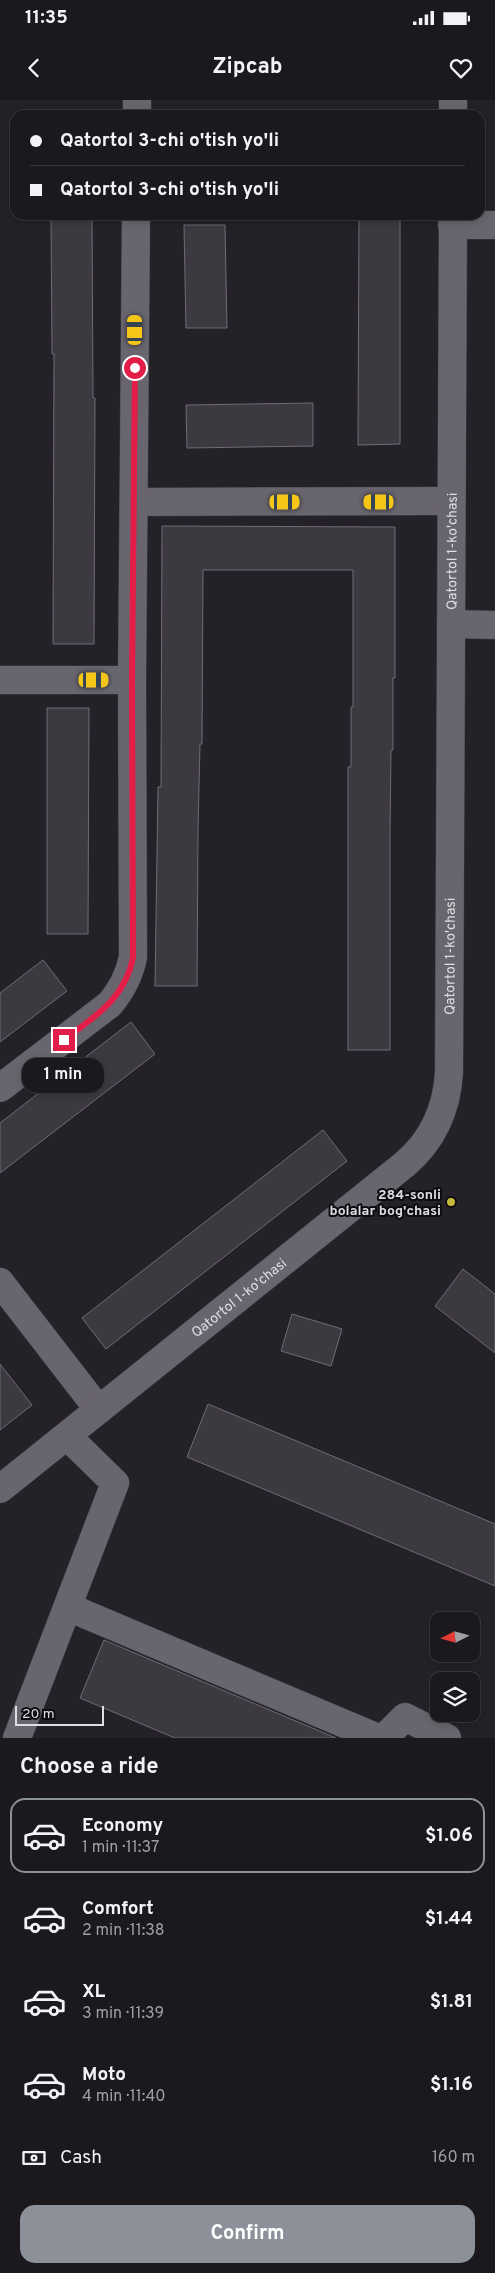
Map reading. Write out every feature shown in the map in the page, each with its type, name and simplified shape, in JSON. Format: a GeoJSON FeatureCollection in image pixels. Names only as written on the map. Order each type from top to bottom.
{"type":"FeatureCollection","features":[{"type":"Feature","properties":{"kind":"street"},"geometry":{"type":"LineString","coordinates":[[0,1088],[110,1004],[121,991],[133,958],[132,680],[136,220]]}},
{"type":"Feature","properties":{"kind":"street"},"geometry":{"type":"LineString","coordinates":[[452,220],[495,225]]}},
{"type":"Feature","properties":{"kind":"street","name":"Qatortol 1-ko'chasi"},"geometry":{"type":"LineString","coordinates":[[0,1489],[405,1164],[423,1146],[436,1126],[446,1096],[450,1072],[452,220]]}},
{"type":"Feature","properties":{"kind":"street"},"geometry":{"type":"LineString","coordinates":[[134,502],[451,501]]}},
{"type":"Feature","properties":{"kind":"street"},"geometry":{"type":"LineString","coordinates":[[451,624],[495,625]]}},
{"type":"Feature","properties":{"kind":"street"},"geometry":{"type":"LineString","coordinates":[[0,680],[132,680]]}},
{"type":"Feature","properties":{"kind":"street"},"geometry":{"type":"LineString","coordinates":[[0,1282],[99,1410]]}},
{"type":"Feature","properties":{"kind":"street"},"geometry":{"type":"LineString","coordinates":[[17,1738],[116,1483],[67,1436]]}},
{"type":"Feature","properties":{"kind":"street"},"geometry":{"type":"LineString","coordinates":[[68,1607],[378,1738]]}},
{"type":"Feature","properties":{"kind":"street"},"geometry":{"type":"LineString","coordinates":[[384,1738],[405,1716],[447,1738]]}},
{"type":"Feature","properties":{"kind":"building"},"geometry":{"type":"Polygon","coordinates":[[[51,220],[92,220],[93,398],[95,398],[94,644],[53,644],[54,354],[52,354],[51,220]]]}},
{"type":"Feature","properties":{"kind":"building"},"geometry":{"type":"Polygon","coordinates":[[[359,220],[400,220],[400,444],[358,445],[359,220]]]}},
{"type":"Feature","properties":{"kind":"building"},"geometry":{"type":"Polygon","coordinates":[[[184,225],[225,225],[227,328],[186,328],[184,225]]]}},
{"type":"Feature","properties":{"kind":"building"},"geometry":{"type":"Polygon","coordinates":[[[313,403],[313,446],[187,448],[186,405],[313,403]]]}},
{"type":"Feature","properties":{"kind":"building"},"geometry":{"type":"Polygon","coordinates":[[[162,526],[395,527],[395,678],[393,678],[390,832],[390,1050],[348,1050],[348,767],[351,767],[351,707],[353,707],[353,570],[203,570],[202,744],[200,744],[198,831],[197,986],[155,986],[158,787],[161,787],[162,526]]]}},
{"type":"Feature","properties":{"kind":"building"},"geometry":{"type":"Polygon","coordinates":[[[47,708],[89,708],[88,934],[47,934],[47,708]]]}},
{"type":"Feature","properties":{"kind":"building"},"geometry":{"type":"Polygon","coordinates":[[[43,960],[67,991],[0,1042],[0,993],[43,960]]]}},
{"type":"Feature","properties":{"kind":"building"},"geometry":{"type":"Polygon","coordinates":[[[131,1022],[155,1054],[0,1173],[0,1123],[131,1022]]]}},
{"type":"Feature","properties":{"kind":"building"},"geometry":{"type":"Polygon","coordinates":[[[323,1130],[347,1161],[106,1349],[82,1318],[323,1130]]]}},
{"type":"Feature","properties":{"kind":"building"},"geometry":{"type":"Polygon","coordinates":[[[463,1269],[495,1294],[495,1353],[435,1306],[463,1269]]]}},
{"type":"Feature","properties":{"kind":"building"},"geometry":{"type":"Polygon","coordinates":[[[292,1314],[342,1329],[331,1366],[281,1351],[292,1314]]]}},
{"type":"Feature","properties":{"kind":"building"},"geometry":{"type":"Polygon","coordinates":[[[0,1364],[32,1405],[0,1430],[0,1364]]]}},
{"type":"Feature","properties":{"kind":"building"},"geometry":{"type":"Polygon","coordinates":[[[208,1404],[495,1524],[495,1586],[187,1457],[208,1404]]]}},
{"type":"Feature","properties":{"kind":"building"},"geometry":{"type":"Polygon","coordinates":[[[104,1640],[336,1738],[175,1738],[80,1698],[104,1640]]]}},
{"type":"Feature","properties":{"kind":"place","name":"284-sonli bolalar bog'chasi"},"geometry":{"type":"Point","coordinates":[451,1202]}},
{"type":"Feature","properties":{"kind":"route"},"geometry":{"type":"LineString","coordinates":[[64,1040],[110,1004],[121,991],[133,958],[132,680],[135,368]]}}]}
